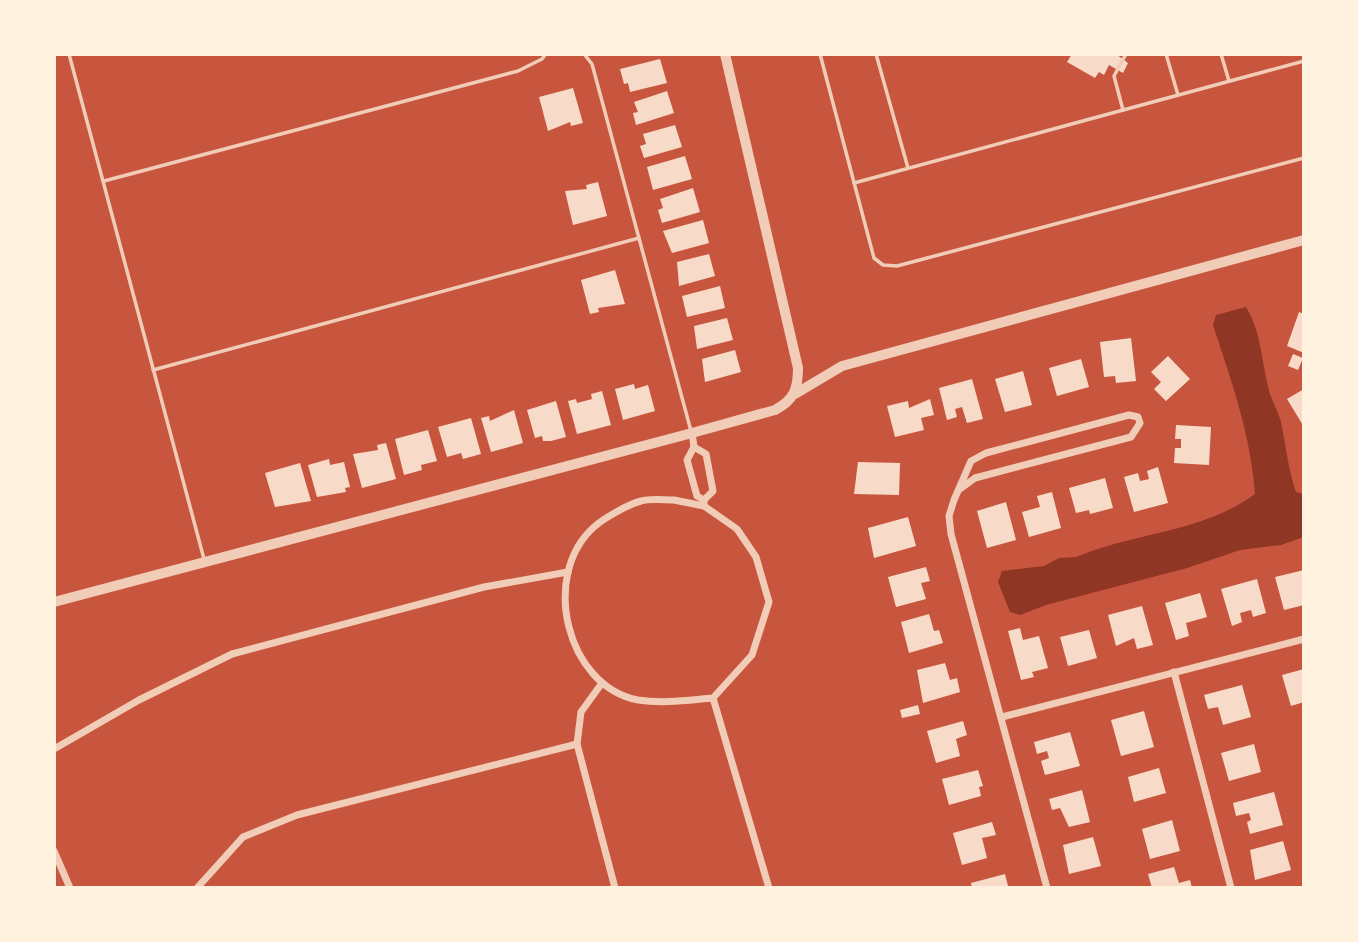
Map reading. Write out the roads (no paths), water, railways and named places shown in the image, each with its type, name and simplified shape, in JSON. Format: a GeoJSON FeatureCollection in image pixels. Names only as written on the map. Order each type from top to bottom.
{"type":"FeatureCollection","features":[{"type":"Feature","properties":{"kind":"street"},"geometry":{"type":"LineString","coordinates":[[725,54],[796,356],[798,380],[794,394]]}},
{"type":"Feature","properties":{"kind":"street"},"geometry":{"type":"LineString","coordinates":[[54,602],[775,410],[794,394],[842,366],[1304,240]]}},
{"type":"Feature","properties":{"kind":"street"},"geometry":{"type":"LineString","coordinates":[[960,489],[975,478],[1131,437],[1140,423],[1138,417],[1129,415],[986,453],[971,461],[949,516],[951,534],[1047,888]]}},
{"type":"Feature","properties":{"kind":"street"},"geometry":{"type":"LineString","coordinates":[[692,433],[694,447],[687,460],[697,496],[737,529],[756,557],[769,602],[752,655],[713,698],[669,702],[636,699],[602,683],[573,644],[565,606],[568,572],[594,527],[641,501],[704,503]]}},
{"type":"Feature","properties":{"kind":"street"},"geometry":{"type":"LineString","coordinates":[[694,447],[705,454],[713,491],[704,503]]}},
{"type":"Feature","properties":{"kind":"street"},"geometry":{"type":"LineString","coordinates":[[54,749],[139,700],[232,654],[484,587],[568,572]]}},
{"type":"Feature","properties":{"kind":"street"},"geometry":{"type":"LineString","coordinates":[[1002,717],[1304,639]]}},
{"type":"Feature","properties":{"kind":"street"},"geometry":{"type":"LineString","coordinates":[[1174,672],[1231,888]]}},
{"type":"Feature","properties":{"kind":"street"},"geometry":{"type":"LineString","coordinates":[[602,683],[582,712],[577,744],[615,888]]}},
{"type":"Feature","properties":{"kind":"street"},"geometry":{"type":"LineString","coordinates":[[713,698],[769,888]]}},
{"type":"Feature","properties":{"kind":"street"},"geometry":{"type":"LineString","coordinates":[[197,888],[243,837],[297,815],[577,744]]}},
{"type":"Feature","properties":{"kind":"street"},"geometry":{"type":"LineString","coordinates":[[54,851],[70,888]]}},
{"type":"Feature","properties":{"kind":"lane"},"geometry":{"type":"LineString","coordinates":[[69,54],[205,562]]}},
{"type":"Feature","properties":{"kind":"lane"},"geometry":{"type":"LineString","coordinates":[[104,181],[518,71],[546,54]]}},
{"type":"Feature","properties":{"kind":"lane"},"geometry":{"type":"LineString","coordinates":[[584,54],[592,64],[692,433]]}},
{"type":"Feature","properties":{"kind":"lane"},"geometry":{"type":"LineString","coordinates":[[820,54],[874,258],[883,265],[897,266],[1304,158]]}},
{"type":"Feature","properties":{"kind":"lane"},"geometry":{"type":"LineString","coordinates":[[876,54],[908,168]]}},
{"type":"Feature","properties":{"kind":"lane"},"geometry":{"type":"LineString","coordinates":[[1123,110],[1114,76],[1126,54]]}},
{"type":"Feature","properties":{"kind":"lane"},"geometry":{"type":"LineString","coordinates":[[1167,54],[1178,95]]}},
{"type":"Feature","properties":{"kind":"lane"},"geometry":{"type":"LineString","coordinates":[[1222,54],[1229,81]]}},
{"type":"Feature","properties":{"kind":"lane"},"geometry":{"type":"LineString","coordinates":[[854,183],[1304,61]]}},
{"type":"Feature","properties":{"kind":"lane"},"geometry":{"type":"LineString","coordinates":[[153,370],[639,237]]}}]}
